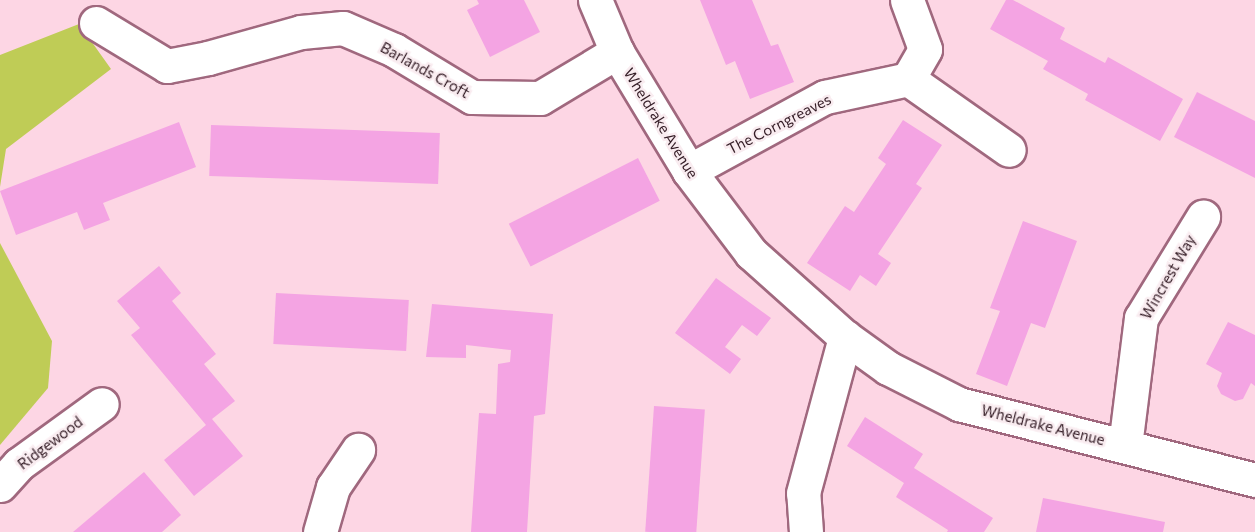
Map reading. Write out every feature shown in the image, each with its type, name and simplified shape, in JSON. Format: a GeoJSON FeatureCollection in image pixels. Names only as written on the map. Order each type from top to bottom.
{"type":"FeatureCollection","features":[{"type":"Feature","properties":{"kind":"street","name":"Wheldrake Avenue"},"geometry":{"type":"LineString","coordinates":[[595,0],[617,52],[689,171],[750,253],[845,337],[888,368],[959,404],[1255,480]]}},
{"type":"Feature","properties":{"kind":"street"},"geometry":{"type":"LineString","coordinates":[[907,0],[925,49],[908,79],[1008,150]]}},
{"type":"Feature","properties":{"kind":"street","name":"Barlands Croft"},"geometry":{"type":"LineString","coordinates":[[96,23],[167,66],[208,58],[301,32],[343,28],[394,50],[471,97],[540,98],[617,52]]}},
{"type":"Feature","properties":{"kind":"street","name":"The Corngreaves"},"geometry":{"type":"LineString","coordinates":[[689,171],[825,98],[908,79]]}},
{"type":"Feature","properties":{"kind":"street","name":"Wincrest Way"},"geometry":{"type":"LineString","coordinates":[[1125,446],[1141,318],[1203,218]]}},
{"type":"Feature","properties":{"kind":"street"},"geometry":{"type":"LineString","coordinates":[[806,532],[803,493],[845,337]]}},
{"type":"Feature","properties":{"kind":"street","name":"Ridgewood"},"geometry":{"type":"LineString","coordinates":[[0,485],[19,464],[102,404]]}},
{"type":"Feature","properties":{"kind":"street"},"geometry":{"type":"LineString","coordinates":[[320,532],[333,486],[358,450]]}},
{"type":"Feature","properties":{"kind":"green space"},"geometry":{"type":"Polygon","coordinates":[[[79,24],[111,69],[6,149],[0,187],[0,55],[79,24]]]}},
{"type":"Feature","properties":{"kind":"green space"},"geometry":{"type":"Polygon","coordinates":[[[0,243],[52,341],[48,388],[0,445],[0,243]]]}},
{"type":"Feature","properties":{"kind":"building"},"geometry":{"type":"Polygon","coordinates":[[[477,0],[524,0],[540,32],[490,57],[467,10],[479,4],[477,0]]]}},
{"type":"Feature","properties":{"kind":"building"},"geometry":{"type":"Polygon","coordinates":[[[700,0],[752,0],[771,46],[778,44],[794,82],[750,99],[735,61],[726,65],[700,0]]]}},
{"type":"Feature","properties":{"kind":"building"},"geometry":{"type":"Polygon","coordinates":[[[1006,0],[1013,0],[1065,28],[1060,39],[1105,63],[1108,57],[1183,99],[1160,141],[1085,100],[1088,94],[1043,69],[1048,61],[990,29],[1006,0]]]}},
{"type":"Feature","properties":{"kind":"building"},"geometry":{"type":"Polygon","coordinates":[[[1197,92],[1255,121],[1255,178],[1174,137],[1197,92]]]}},
{"type":"Feature","properties":{"kind":"building"},"geometry":{"type":"Polygon","coordinates":[[[903,120],[942,145],[916,184],[922,188],[878,254],[891,263],[876,286],[860,275],[850,291],[807,263],[845,206],[854,212],[886,164],[878,158],[903,120]]]}},
{"type":"Feature","properties":{"kind":"building"},"geometry":{"type":"Polygon","coordinates":[[[179,122],[196,167],[103,203],[110,220],[84,230],[77,212],[16,235],[0,191],[179,122]]]}},
{"type":"Feature","properties":{"kind":"building"},"geometry":{"type":"Polygon","coordinates":[[[211,125],[440,133],[438,184],[209,176],[211,125]]]}},
{"type":"Feature","properties":{"kind":"building"},"geometry":{"type":"Polygon","coordinates":[[[638,158],[660,201],[531,267],[509,224],[638,158]]]}},
{"type":"Feature","properties":{"kind":"building"},"geometry":{"type":"Polygon","coordinates":[[[1023,221],[1077,241],[1045,328],[1031,323],[1007,386],[976,374],[1000,311],[990,308],[1023,221]]]}},
{"type":"Feature","properties":{"kind":"building"},"geometry":{"type":"Polygon","coordinates":[[[159,266],[181,293],[172,301],[216,354],[204,364],[235,401],[212,419],[243,456],[194,496],[164,460],[206,425],[131,335],[140,328],[117,301],[159,266]]]}},
{"type":"Feature","properties":{"kind":"building"},"geometry":{"type":"Polygon","coordinates":[[[716,278],[771,318],[757,336],[742,325],[725,347],[741,359],[730,374],[675,333],[716,278]]]}},
{"type":"Feature","properties":{"kind":"building"},"geometry":{"type":"Polygon","coordinates":[[[276,293],[409,300],[406,351],[273,344],[276,293]]]}},
{"type":"Feature","properties":{"kind":"building"},"geometry":{"type":"Polygon","coordinates":[[[432,304],[553,314],[545,414],[534,416],[527,532],[471,532],[479,413],[496,414],[498,364],[510,362],[511,350],[466,345],[466,358],[426,357],[432,304]]]}},
{"type":"Feature","properties":{"kind":"building"},"geometry":{"type":"Polygon","coordinates":[[[1228,322],[1255,335],[1255,386],[1251,383],[1243,399],[1235,401],[1221,394],[1217,386],[1222,373],[1206,364],[1228,322]]]}},
{"type":"Feature","properties":{"kind":"building"},"geometry":{"type":"Polygon","coordinates":[[[654,406],[705,410],[696,532],[645,532],[654,406]]]}},
{"type":"Feature","properties":{"kind":"building"},"geometry":{"type":"Polygon","coordinates":[[[865,417],[923,454],[914,468],[993,518],[984,532],[947,532],[948,530],[896,497],[904,483],[847,446],[865,417]]]}},
{"type":"Feature","properties":{"kind":"building"},"geometry":{"type":"Polygon","coordinates":[[[144,472],[181,515],[162,532],[73,532],[144,472]]]}},
{"type":"Feature","properties":{"kind":"building"},"geometry":{"type":"Polygon","coordinates":[[[1043,498],[1165,522],[1163,532],[1036,532],[1043,498]]]}}]}
